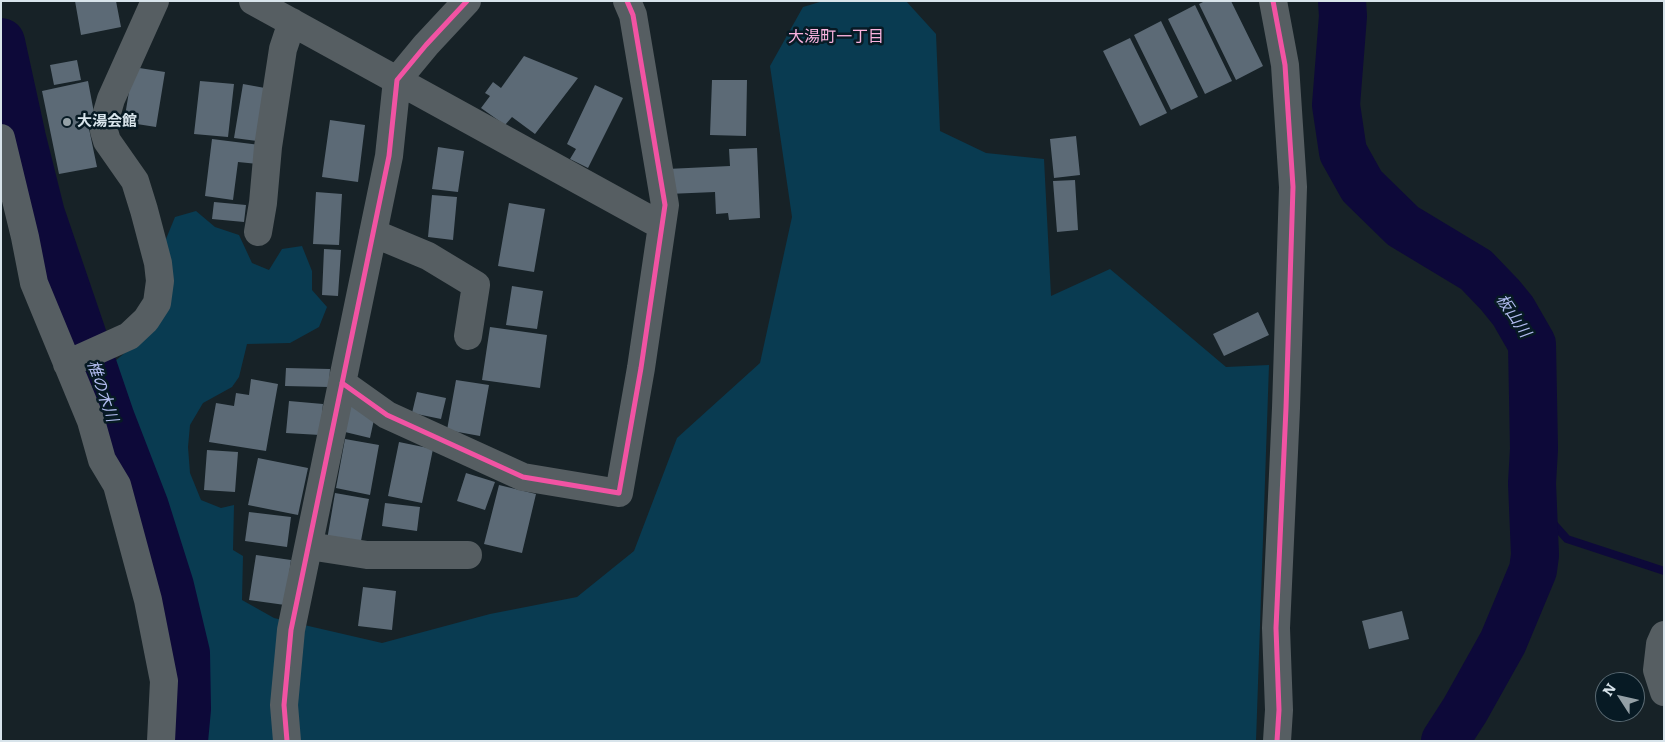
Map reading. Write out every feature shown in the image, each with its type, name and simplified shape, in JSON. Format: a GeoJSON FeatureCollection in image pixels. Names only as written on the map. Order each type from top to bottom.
{"type":"FeatureCollection","features":[{"type":"Feature","properties":{"kind":"street"},"geometry":{"type":"LineString","coordinates":[[67,364],[129,336],[146,320],[156,303],[160,281],[158,263],[142,203],[135,181],[107,141],[104,131],[106,116],[118,80],[155,1]]}},
{"type":"Feature","properties":{"kind":"street"},"geometry":{"type":"LineString","coordinates":[[253,1],[662,226]]}},
{"type":"Feature","properties":{"kind":"street"},"geometry":{"type":"LineString","coordinates":[[287,741],[284,705],[291,630],[389,156],[397,80],[426,45],[468,1]]}},
{"type":"Feature","properties":{"kind":"street"},"geometry":{"type":"LineString","coordinates":[[342,383],[387,415],[523,478],[619,493],[666,206],[633,15],[626,1]]}},
{"type":"Feature","properties":{"kind":"street"},"geometry":{"type":"LineString","coordinates":[[1274,1],[1285,65],[1293,187],[1286,417],[1276,628],[1279,710],[1277,741]]}},
{"type":"Feature","properties":{"kind":"street"},"geometry":{"type":"LineString","coordinates":[[258,232],[282,49],[292,22]]}},
{"type":"Feature","properties":{"kind":"street"},"geometry":{"type":"LineString","coordinates":[[1,138],[34,283],[91,422],[102,460],[117,485],[148,600],[164,681],[161,741]]}},
{"type":"Feature","properties":{"kind":"street"},"geometry":{"type":"LineString","coordinates":[[373,233],[428,256],[476,285],[468,336]]}},
{"type":"Feature","properties":{"kind":"street"},"geometry":{"type":"LineString","coordinates":[[309,546],[367,555],[468,554]]}},
{"type":"Feature","properties":{"kind":"street"},"geometry":{"type":"LineString","coordinates":[[1664,635],[1660,644],[1657,670],[1664,692]]}},
{"type":"Feature","properties":{"kind":"shaded area"},"geometry":{"type":"Polygon","coordinates":[[[823,1],[906,1],[936,34],[940,131],[986,153],[1044,159],[1051,296],[1110,269],[1226,367],[1269,365],[1256,741],[194,741],[189,655],[145,475],[129,426],[114,362],[134,345],[166,239],[175,217],[196,211],[215,227],[239,235],[252,263],[269,270],[282,249],[302,246],[312,271],[312,290],[327,307],[319,327],[290,343],[247,344],[239,377],[232,387],[203,403],[190,425],[188,447],[190,473],[201,500],[221,508],[234,505],[233,550],[243,556],[242,600],[274,618],[382,643],[490,614],[577,597],[634,551],[677,438],[760,363],[792,217],[770,66],[803,7],[823,1]]]}},
{"type":"Feature","properties":{"kind":"building"},"geometry":{"type":"Polygon","coordinates":[[[75,1],[116,1],[121,27],[81,35],[75,1]]]}},
{"type":"Feature","properties":{"kind":"building"},"geometry":{"type":"Polygon","coordinates":[[[1205,1],[1231,1],[1263,66],[1236,80],[1199,4],[1205,1]]]}},
{"type":"Feature","properties":{"kind":"building"},"geometry":{"type":"Polygon","coordinates":[[[1195,5],[1232,81],[1205,94],[1168,19],[1195,5]]]}},
{"type":"Feature","properties":{"kind":"building"},"geometry":{"type":"Polygon","coordinates":[[[1161,21],[1198,97],[1171,110],[1134,35],[1161,21]]]}},
{"type":"Feature","properties":{"kind":"building"},"geometry":{"type":"Polygon","coordinates":[[[1130,38],[1167,113],[1140,126],[1103,51],[1130,38]]]}},
{"type":"Feature","properties":{"kind":"building"},"geometry":{"type":"Polygon","coordinates":[[[524,56],[578,78],[535,134],[512,117],[505,125],[481,108],[490,96],[485,93],[493,82],[501,88],[524,56]]]}},
{"type":"Feature","properties":{"kind":"building"},"geometry":{"type":"Polygon","coordinates":[[[77,60],[81,80],[54,85],[50,65],[77,60]]]}},
{"type":"Feature","properties":{"kind":"building"},"geometry":{"type":"Polygon","coordinates":[[[133,67],[165,72],[156,127],[124,122],[133,67]]]}},
{"type":"Feature","properties":{"kind":"building"},"geometry":{"type":"Polygon","coordinates":[[[712,80],[747,80],[746,136],[710,135],[712,80]]]}},
{"type":"Feature","properties":{"kind":"building"},"geometry":{"type":"Polygon","coordinates":[[[88,81],[95,118],[87,119],[97,167],[59,174],[42,91],[88,81]]]}},
{"type":"Feature","properties":{"kind":"building"},"geometry":{"type":"Polygon","coordinates":[[[200,81],[234,84],[228,137],[194,134],[200,81]]]}},
{"type":"Feature","properties":{"kind":"building"},"geometry":{"type":"Polygon","coordinates":[[[243,84],[265,88],[257,141],[234,138],[243,84]]]}},
{"type":"Feature","properties":{"kind":"building"},"geometry":{"type":"Polygon","coordinates":[[[595,85],[623,98],[588,168],[570,159],[576,149],[567,144],[595,85]]]}},
{"type":"Feature","properties":{"kind":"building"},"geometry":{"type":"Polygon","coordinates":[[[330,120],[365,125],[358,182],[322,177],[330,120]]]}},
{"type":"Feature","properties":{"kind":"building"},"geometry":{"type":"Polygon","coordinates":[[[1076,136],[1080,175],[1054,178],[1050,139],[1076,136]]]}},
{"type":"Feature","properties":{"kind":"building"},"geometry":{"type":"Polygon","coordinates":[[[212,139],[260,145],[258,164],[238,162],[233,200],[205,196],[212,139]]]}},
{"type":"Feature","properties":{"kind":"building"},"geometry":{"type":"Polygon","coordinates":[[[438,147],[464,151],[458,192],[432,189],[438,147]]]}},
{"type":"Feature","properties":{"kind":"building"},"geometry":{"type":"Polygon","coordinates":[[[757,148],[760,218],[729,220],[728,213],[716,214],[715,192],[668,194],[667,169],[730,166],[729,149],[757,148]]]}},
{"type":"Feature","properties":{"kind":"building"},"geometry":{"type":"Polygon","coordinates":[[[1075,180],[1078,230],[1057,232],[1053,181],[1075,180]]]}},
{"type":"Feature","properties":{"kind":"building"},"geometry":{"type":"Polygon","coordinates":[[[316,192],[342,194],[339,245],[313,244],[316,192]]]}},
{"type":"Feature","properties":{"kind":"building"},"geometry":{"type":"Polygon","coordinates":[[[432,195],[457,197],[453,240],[428,237],[432,195]]]}},
{"type":"Feature","properties":{"kind":"building"},"geometry":{"type":"Polygon","coordinates":[[[214,202],[246,205],[244,222],[212,219],[214,202]]]}},
{"type":"Feature","properties":{"kind":"building"},"geometry":{"type":"Polygon","coordinates":[[[509,203],[545,209],[534,272],[498,266],[509,203]]]}},
{"type":"Feature","properties":{"kind":"building"},"geometry":{"type":"Polygon","coordinates":[[[324,249],[341,250],[338,296],[322,295],[324,249]]]}},
{"type":"Feature","properties":{"kind":"building"},"geometry":{"type":"Polygon","coordinates":[[[512,286],[543,291],[537,329],[506,325],[512,286]]]}},
{"type":"Feature","properties":{"kind":"building"},"geometry":{"type":"Polygon","coordinates":[[[1258,312],[1269,335],[1224,356],[1213,334],[1258,312]]]}},
{"type":"Feature","properties":{"kind":"building"},"geometry":{"type":"Polygon","coordinates":[[[490,327],[547,335],[540,388],[482,380],[490,327]]]}},
{"type":"Feature","properties":{"kind":"building"},"geometry":{"type":"Polygon","coordinates":[[[286,368],[330,369],[329,387],[285,386],[286,368]]]}},
{"type":"Feature","properties":{"kind":"building"},"geometry":{"type":"Polygon","coordinates":[[[251,379],[278,384],[266,451],[209,442],[216,403],[234,406],[236,393],[249,395],[251,379]]]}},
{"type":"Feature","properties":{"kind":"building"},"geometry":{"type":"Polygon","coordinates":[[[456,380],[489,385],[480,436],[447,430],[456,380]]]}},
{"type":"Feature","properties":{"kind":"building"},"geometry":{"type":"Polygon","coordinates":[[[417,392],[446,398],[441,419],[412,413],[417,392]]]}},
{"type":"Feature","properties":{"kind":"building"},"geometry":{"type":"Polygon","coordinates":[[[350,400],[375,415],[370,438],[345,432],[350,400]]]}},
{"type":"Feature","properties":{"kind":"building"},"geometry":{"type":"Polygon","coordinates":[[[289,401],[323,404],[320,435],[286,433],[289,401]]]}},
{"type":"Feature","properties":{"kind":"building"},"geometry":{"type":"Polygon","coordinates":[[[345,439],[379,445],[370,495],[336,488],[345,439]]]}},
{"type":"Feature","properties":{"kind":"building"},"geometry":{"type":"Polygon","coordinates":[[[399,442],[433,449],[422,503],[388,496],[399,442]]]}},
{"type":"Feature","properties":{"kind":"building"},"geometry":{"type":"Polygon","coordinates":[[[207,450],[238,452],[235,492],[204,490],[207,450]]]}},
{"type":"Feature","properties":{"kind":"building"},"geometry":{"type":"Polygon","coordinates":[[[258,458],[308,468],[298,515],[248,505],[258,458]]]}},
{"type":"Feature","properties":{"kind":"building"},"geometry":{"type":"Polygon","coordinates":[[[466,473],[495,482],[485,510],[457,501],[466,473]]]}},
{"type":"Feature","properties":{"kind":"building"},"geometry":{"type":"Polygon","coordinates":[[[499,485],[536,494],[522,553],[484,544],[499,485]]]}},
{"type":"Feature","properties":{"kind":"building"},"geometry":{"type":"Polygon","coordinates":[[[335,493],[369,499],[360,546],[327,540],[335,493]]]}},
{"type":"Feature","properties":{"kind":"building"},"geometry":{"type":"Polygon","coordinates":[[[385,503],[420,507],[417,531],[382,526],[385,503]]]}},
{"type":"Feature","properties":{"kind":"building"},"geometry":{"type":"Polygon","coordinates":[[[249,512],[291,517],[287,547],[245,541],[249,512]]]}},
{"type":"Feature","properties":{"kind":"building"},"geometry":{"type":"Polygon","coordinates":[[[256,555],[291,560],[285,605],[249,600],[256,555]]]}},
{"type":"Feature","properties":{"kind":"building"},"geometry":{"type":"Polygon","coordinates":[[[363,587],[396,591],[392,630],[358,626],[363,587]]]}},
{"type":"Feature","properties":{"kind":"building"},"geometry":{"type":"Polygon","coordinates":[[[1402,611],[1409,639],[1369,649],[1362,621],[1402,611]]]}},
{"type":"Feature","properties":{"kind":"waterway","name":"板山川"},"geometry":{"type":"LineString","coordinates":[[1342,1],[1343,16],[1336,105],[1343,152],[1362,186],[1403,226],[1476,270],[1513,311],[1532,344],[1534,449],[1532,483],[1535,555],[1533,570],[1503,642],[1465,710],[1445,741]]}},
{"type":"Feature","properties":{"kind":"waterway","name":"椎の木川"},"geometry":{"type":"LineString","coordinates":[[1,42],[41,214],[111,419],[145,507],[170,586],[186,653],[187,709],[184,741]]}},
{"type":"Feature","properties":{"kind":"waterway"},"geometry":{"type":"LineString","coordinates":[[1534,449],[1540,504],[1551,521],[1567,539],[1664,571]]}},
{"type":"Feature","properties":{"kind":"cycle path"},"geometry":{"type":"LineString","coordinates":[[287,741],[284,705],[291,630],[389,156],[397,80],[426,45],[467,1]]}},
{"type":"Feature","properties":{"kind":"cycle path"},"geometry":{"type":"LineString","coordinates":[[342,383],[387,415],[523,477],[619,493],[641,368],[665,205],[633,15],[627,1]]}},
{"type":"Feature","properties":{"kind":"cycle path"},"geometry":{"type":"LineString","coordinates":[[1273,1],[1285,65],[1293,187],[1286,408],[1276,628],[1279,710],[1277,741]]}},
{"type":"Feature","properties":{"kind":"place","name":"大湯会館"},"geometry":{"type":"Point","coordinates":[67,122]}},
{"type":"Feature","properties":{"kind":"district","name":"大湯町一丁目"},"geometry":{"type":"Point","coordinates":[836,37]}}]}
